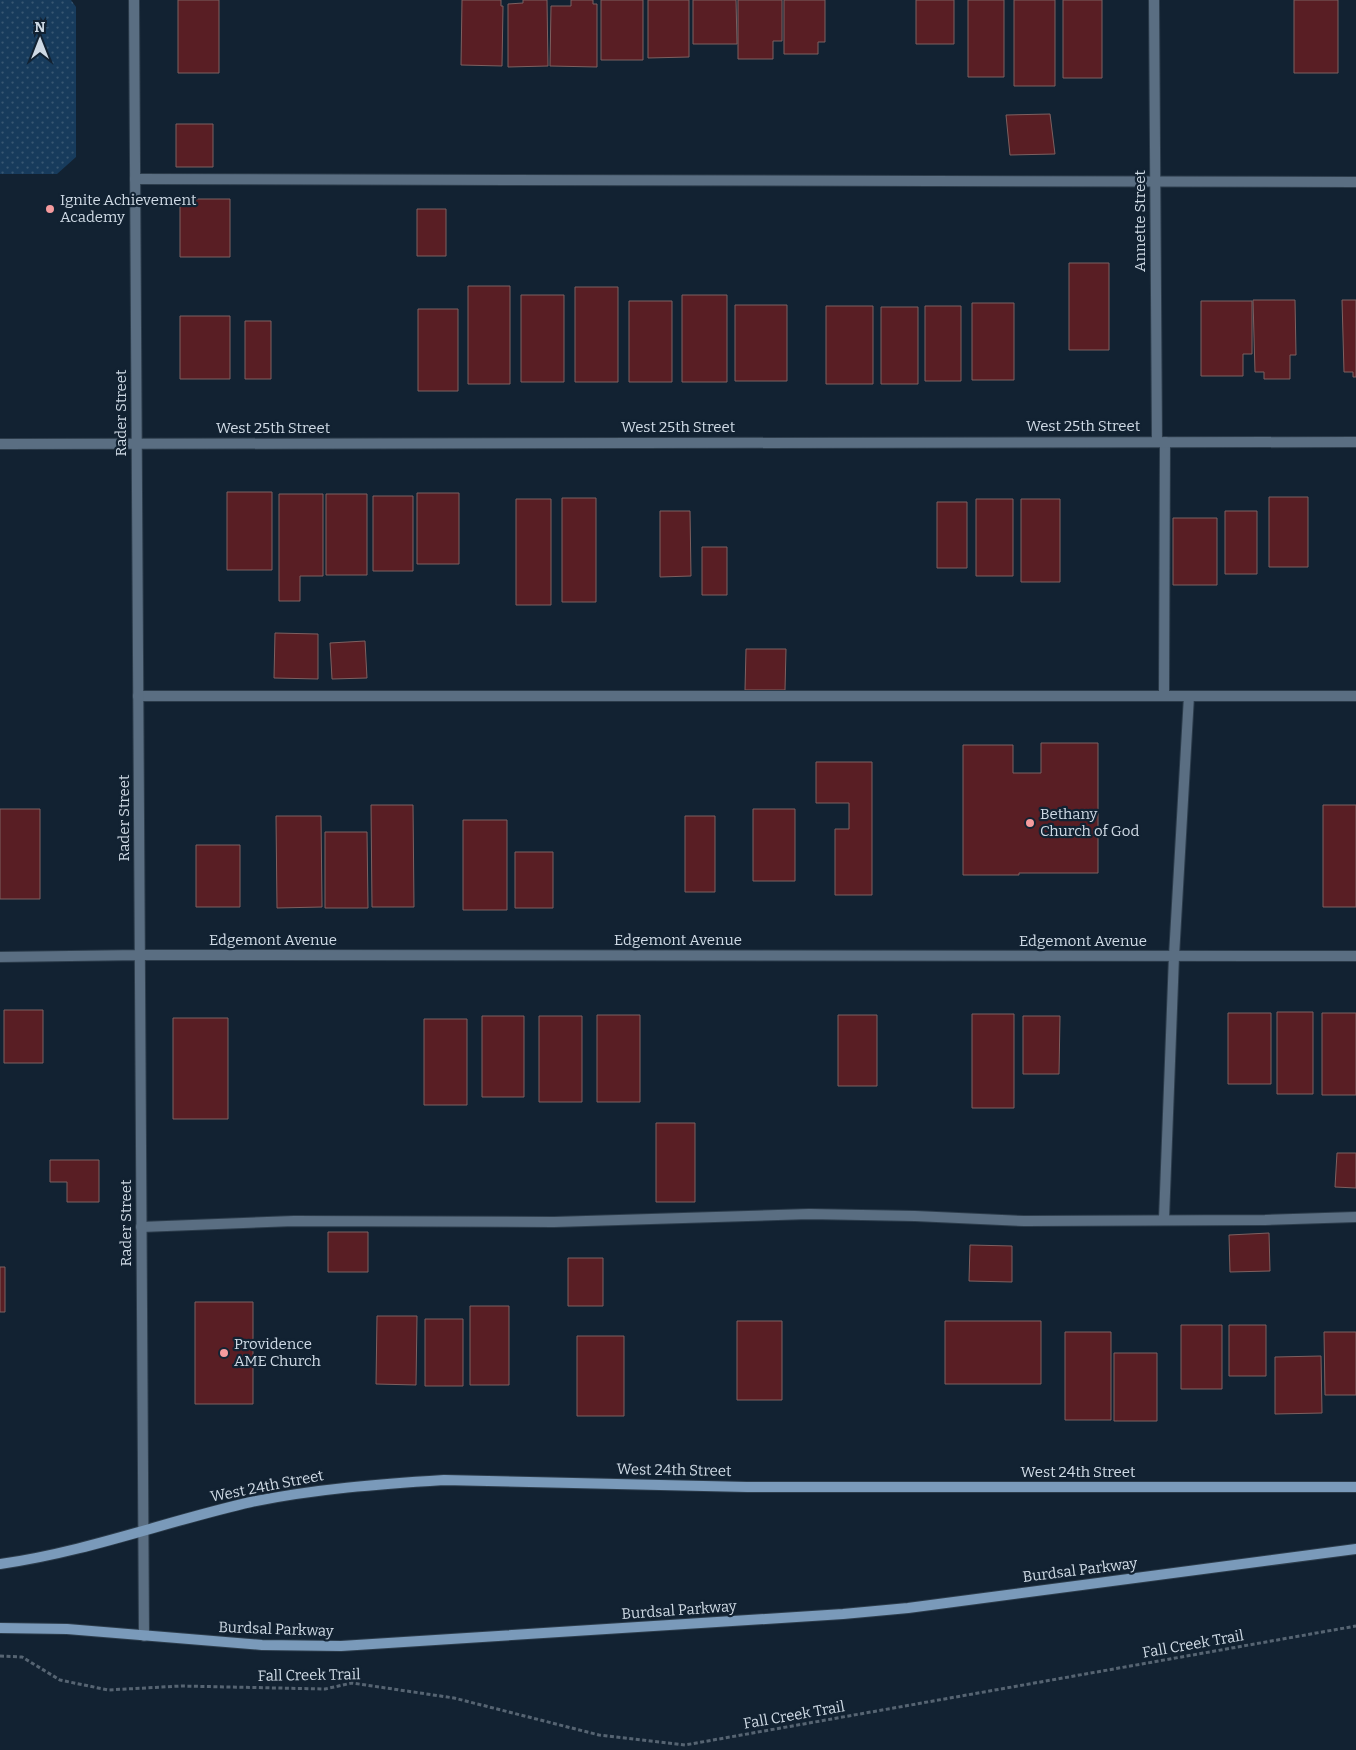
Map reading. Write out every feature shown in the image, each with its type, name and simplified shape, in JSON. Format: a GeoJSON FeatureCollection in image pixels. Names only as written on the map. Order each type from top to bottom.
{"type":"FeatureCollection","features":[{"type":"Feature","properties":{"kind":"street","name":"Rader Street"},"geometry":{"type":"LineString","coordinates":[[134,0],[144,1636]]}},
{"type":"Feature","properties":{"kind":"street","name":"Annette Street"},"geometry":{"type":"LineString","coordinates":[[1154,0],[1155,182],[1164,696]]}},
{"type":"Feature","properties":{"kind":"street"},"geometry":{"type":"LineString","coordinates":[[135,179],[1356,182]]}},
{"type":"Feature","properties":{"kind":"street","name":"West 25th Street"},"geometry":{"type":"LineString","coordinates":[[0,444],[1356,442]]}},
{"type":"Feature","properties":{"kind":"street"},"geometry":{"type":"LineString","coordinates":[[138,696],[1356,696]]}},
{"type":"Feature","properties":{"kind":"street"},"geometry":{"type":"LineString","coordinates":[[1164,1219],[1174,956],[1189,696]]}},
{"type":"Feature","properties":{"kind":"street","name":"Edgemont Avenue"},"geometry":{"type":"LineString","coordinates":[[0,957],[140,954],[1356,956]]}},
{"type":"Feature","properties":{"kind":"street"},"geometry":{"type":"LineString","coordinates":[[142,1227],[294,1220],[554,1222],[809,1214],[1024,1221],[1265,1220],[1356,1217]]}},
{"type":"Feature","properties":{"kind":"street","name":"West 24th Street"},"geometry":{"type":"LineString","coordinates":[[0,1564],[61,1554],[143,1530],[252,1502],[314,1491],[444,1480],[747,1487],[1356,1487]]}},
{"type":"Feature","properties":{"kind":"street","name":"Burdsal Parkway"},"geometry":{"type":"LineString","coordinates":[[0,1628],[67,1630],[262,1645],[341,1646],[842,1614],[908,1608],[1356,1549]]}},
{"type":"Feature","properties":{"kind":"path","name":"Fall Creek Trail"},"geometry":{"type":"LineString","coordinates":[[0,1656],[22,1657],[60,1680],[108,1690],[181,1686],[325,1689],[352,1683],[454,1698],[599,1735],[685,1745],[1356,1626]]}},
{"type":"Feature","properties":{"kind":"shaded area"},"geometry":{"type":"Polygon","coordinates":[[[0,0],[71,0],[76,7],[76,157],[57,174],[0,174],[0,0]]]}},
{"type":"Feature","properties":{"kind":"building"},"geometry":{"type":"Polygon","coordinates":[[[178,0],[219,0],[219,73],[178,73],[178,0]]]}},
{"type":"Feature","properties":{"kind":"building"},"geometry":{"type":"Polygon","coordinates":[[[462,0],[501,0],[501,6],[503,6],[502,66],[461,65],[462,0]]]}},
{"type":"Feature","properties":{"kind":"building"},"geometry":{"type":"Polygon","coordinates":[[[523,0],[547,0],[548,66],[508,67],[508,4],[523,3],[523,0]]]}},
{"type":"Feature","properties":{"kind":"building"},"geometry":{"type":"Polygon","coordinates":[[[571,0],[593,0],[593,4],[597,4],[597,67],[550,66],[551,6],[571,6],[571,0]]]}},
{"type":"Feature","properties":{"kind":"building"},"geometry":{"type":"Polygon","coordinates":[[[601,0],[643,0],[643,60],[601,60],[601,0]]]}},
{"type":"Feature","properties":{"kind":"building"},"geometry":{"type":"Polygon","coordinates":[[[648,0],[689,0],[689,57],[648,58],[648,0]]]}},
{"type":"Feature","properties":{"kind":"building"},"geometry":{"type":"Polygon","coordinates":[[[693,0],[736,0],[737,44],[693,44],[693,0]]]}},
{"type":"Feature","properties":{"kind":"building"},"geometry":{"type":"Polygon","coordinates":[[[738,0],[782,0],[782,41],[773,41],[773,59],[738,59],[738,0]]]}},
{"type":"Feature","properties":{"kind":"building"},"geometry":{"type":"Polygon","coordinates":[[[784,0],[825,0],[825,42],[818,42],[818,54],[784,54],[784,0]]]}},
{"type":"Feature","properties":{"kind":"building"},"geometry":{"type":"Polygon","coordinates":[[[916,0],[954,0],[954,44],[916,44],[916,0]]]}},
{"type":"Feature","properties":{"kind":"building"},"geometry":{"type":"Polygon","coordinates":[[[968,0],[1004,0],[1004,77],[968,77],[968,0]]]}},
{"type":"Feature","properties":{"kind":"building"},"geometry":{"type":"Polygon","coordinates":[[[1014,0],[1055,0],[1055,86],[1014,86],[1014,0]]]}},
{"type":"Feature","properties":{"kind":"building"},"geometry":{"type":"Polygon","coordinates":[[[1063,0],[1102,0],[1102,78],[1063,78],[1063,0]]]}},
{"type":"Feature","properties":{"kind":"building"},"geometry":{"type":"Polygon","coordinates":[[[1294,0],[1338,0],[1338,73],[1294,73],[1294,0]]]}},
{"type":"Feature","properties":{"kind":"building"},"geometry":{"type":"Polygon","coordinates":[[[1050,114],[1055,154],[1010,155],[1006,115],[1050,114]]]}},
{"type":"Feature","properties":{"kind":"building"},"geometry":{"type":"Polygon","coordinates":[[[176,124],[213,124],[213,167],[176,167],[176,124]]]}},
{"type":"Feature","properties":{"kind":"building"},"geometry":{"type":"Polygon","coordinates":[[[180,199],[230,199],[230,257],[180,257],[180,199]]]}},
{"type":"Feature","properties":{"kind":"building"},"geometry":{"type":"Polygon","coordinates":[[[417,209],[446,209],[446,256],[417,256],[417,209]]]}},
{"type":"Feature","properties":{"kind":"building"},"geometry":{"type":"Polygon","coordinates":[[[1069,263],[1109,263],[1109,350],[1069,350],[1069,263]]]}},
{"type":"Feature","properties":{"kind":"building"},"geometry":{"type":"Polygon","coordinates":[[[468,286],[510,286],[510,384],[468,384],[468,286]]]}},
{"type":"Feature","properties":{"kind":"building"},"geometry":{"type":"Polygon","coordinates":[[[575,287],[618,287],[618,382],[575,382],[575,287]]]}},
{"type":"Feature","properties":{"kind":"building"},"geometry":{"type":"Polygon","coordinates":[[[521,295],[564,295],[564,382],[521,382],[521,295]]]}},
{"type":"Feature","properties":{"kind":"building"},"geometry":{"type":"Polygon","coordinates":[[[682,295],[727,295],[727,382],[682,382],[682,295]]]}},
{"type":"Feature","properties":{"kind":"building"},"geometry":{"type":"Polygon","coordinates":[[[1253,300],[1295,300],[1296,355],[1290,355],[1290,379],[1264,379],[1264,372],[1255,372],[1253,300]]]}},
{"type":"Feature","properties":{"kind":"building"},"geometry":{"type":"Polygon","coordinates":[[[1342,300],[1356,300],[1356,377],[1353,377],[1353,372],[1344,372],[1342,300]]]}},
{"type":"Feature","properties":{"kind":"building"},"geometry":{"type":"Polygon","coordinates":[[[629,301],[672,301],[672,382],[629,382],[629,301]]]}},
{"type":"Feature","properties":{"kind":"building"},"geometry":{"type":"Polygon","coordinates":[[[1201,301],[1252,301],[1252,354],[1243,354],[1243,376],[1201,376],[1201,301]]]}},
{"type":"Feature","properties":{"kind":"building"},"geometry":{"type":"Polygon","coordinates":[[[972,303],[1014,303],[1014,380],[972,380],[972,303]]]}},
{"type":"Feature","properties":{"kind":"building"},"geometry":{"type":"Polygon","coordinates":[[[735,305],[787,305],[787,381],[735,381],[735,305]]]}},
{"type":"Feature","properties":{"kind":"building"},"geometry":{"type":"Polygon","coordinates":[[[826,306],[873,306],[873,384],[826,384],[826,306]]]}},
{"type":"Feature","properties":{"kind":"building"},"geometry":{"type":"Polygon","coordinates":[[[925,306],[961,306],[961,381],[925,381],[925,306]]]}},
{"type":"Feature","properties":{"kind":"building"},"geometry":{"type":"Polygon","coordinates":[[[881,307],[918,307],[918,384],[881,384],[881,307]]]}},
{"type":"Feature","properties":{"kind":"building"},"geometry":{"type":"Polygon","coordinates":[[[418,309],[458,309],[458,391],[418,391],[418,309]]]}},
{"type":"Feature","properties":{"kind":"building"},"geometry":{"type":"Polygon","coordinates":[[[180,316],[230,316],[230,379],[180,379],[180,316]]]}},
{"type":"Feature","properties":{"kind":"building"},"geometry":{"type":"Polygon","coordinates":[[[245,321],[271,321],[271,379],[245,379],[245,321]]]}},
{"type":"Feature","properties":{"kind":"building"},"geometry":{"type":"Polygon","coordinates":[[[227,492],[272,492],[272,570],[227,570],[227,492]]]}},
{"type":"Feature","properties":{"kind":"building"},"geometry":{"type":"Polygon","coordinates":[[[417,493],[459,493],[459,564],[417,564],[417,493]]]}},
{"type":"Feature","properties":{"kind":"building"},"geometry":{"type":"Polygon","coordinates":[[[279,494],[323,494],[323,576],[300,576],[300,601],[279,601],[279,494]]]}},
{"type":"Feature","properties":{"kind":"building"},"geometry":{"type":"Polygon","coordinates":[[[326,494],[367,494],[367,575],[326,575],[326,494]]]}},
{"type":"Feature","properties":{"kind":"building"},"geometry":{"type":"Polygon","coordinates":[[[373,496],[413,496],[413,571],[373,571],[373,496]]]}},
{"type":"Feature","properties":{"kind":"building"},"geometry":{"type":"Polygon","coordinates":[[[1269,497],[1308,497],[1308,567],[1269,567],[1269,497]]]}},
{"type":"Feature","properties":{"kind":"building"},"geometry":{"type":"Polygon","coordinates":[[[562,498],[596,498],[596,602],[562,602],[562,498]]]}},
{"type":"Feature","properties":{"kind":"building"},"geometry":{"type":"Polygon","coordinates":[[[516,499],[551,499],[551,605],[516,605],[516,499]]]}},
{"type":"Feature","properties":{"kind":"building"},"geometry":{"type":"Polygon","coordinates":[[[976,499],[1013,499],[1013,576],[976,576],[976,499]]]}},
{"type":"Feature","properties":{"kind":"building"},"geometry":{"type":"Polygon","coordinates":[[[1021,499],[1060,499],[1060,582],[1021,582],[1021,499]]]}},
{"type":"Feature","properties":{"kind":"building"},"geometry":{"type":"Polygon","coordinates":[[[937,502],[967,502],[967,568],[937,568],[937,502]]]}},
{"type":"Feature","properties":{"kind":"building"},"geometry":{"type":"Polygon","coordinates":[[[660,511],[690,511],[691,576],[660,577],[660,511]]]}},
{"type":"Feature","properties":{"kind":"building"},"geometry":{"type":"Polygon","coordinates":[[[1225,511],[1257,511],[1257,574],[1225,574],[1225,511]]]}},
{"type":"Feature","properties":{"kind":"building"},"geometry":{"type":"Polygon","coordinates":[[[1173,518],[1217,518],[1217,585],[1173,585],[1173,518]]]}},
{"type":"Feature","properties":{"kind":"building"},"geometry":{"type":"Polygon","coordinates":[[[702,547],[727,547],[727,595],[702,595],[702,547]]]}},
{"type":"Feature","properties":{"kind":"building"},"geometry":{"type":"Polygon","coordinates":[[[275,633],[318,634],[318,679],[274,678],[275,633]]]}},
{"type":"Feature","properties":{"kind":"building"},"geometry":{"type":"Polygon","coordinates":[[[365,641],[367,678],[332,679],[330,643],[365,641]]]}},
{"type":"Feature","properties":{"kind":"building"},"geometry":{"type":"Polygon","coordinates":[[[746,649],[786,649],[785,690],[745,690],[746,649]]]}},
{"type":"Feature","properties":{"kind":"building","name":"Bethany Church of God"},"geometry":{"type":"Polygon","coordinates":[[[1041,743],[1098,743],[1098,873],[963,875],[963,745],[1013,745],[1013,773],[1041,773],[1041,743]]]}},
{"type":"Feature","properties":{"kind":"building"},"geometry":{"type":"Polygon","coordinates":[[[816,762],[872,762],[872,895],[835,895],[835,829],[849,829],[849,803],[816,803],[816,762]]]}},
{"type":"Feature","properties":{"kind":"building"},"geometry":{"type":"Polygon","coordinates":[[[371,805],[413,805],[414,907],[372,907],[371,805]]]}},
{"type":"Feature","properties":{"kind":"building"},"geometry":{"type":"Polygon","coordinates":[[[1323,805],[1356,805],[1356,907],[1323,907],[1323,805]]]}},
{"type":"Feature","properties":{"kind":"building"},"geometry":{"type":"Polygon","coordinates":[[[0,809],[40,809],[40,899],[0,899],[0,809]]]}},
{"type":"Feature","properties":{"kind":"building"},"geometry":{"type":"Polygon","coordinates":[[[753,809],[795,809],[795,881],[753,881],[753,809]]]}},
{"type":"Feature","properties":{"kind":"building"},"geometry":{"type":"Polygon","coordinates":[[[276,816],[321,816],[322,907],[277,908],[276,816]]]}},
{"type":"Feature","properties":{"kind":"building"},"geometry":{"type":"Polygon","coordinates":[[[685,816],[715,816],[715,892],[685,892],[685,816]]]}},
{"type":"Feature","properties":{"kind":"building"},"geometry":{"type":"Polygon","coordinates":[[[463,820],[507,820],[507,910],[463,910],[463,820]]]}},
{"type":"Feature","properties":{"kind":"building"},"geometry":{"type":"Polygon","coordinates":[[[325,832],[367,832],[368,908],[325,908],[325,832]]]}},
{"type":"Feature","properties":{"kind":"building"},"geometry":{"type":"Polygon","coordinates":[[[196,845],[240,845],[240,907],[196,907],[196,845]]]}},
{"type":"Feature","properties":{"kind":"building"},"geometry":{"type":"Polygon","coordinates":[[[515,852],[553,852],[553,908],[515,908],[515,852]]]}},
{"type":"Feature","properties":{"kind":"building"},"geometry":{"type":"Polygon","coordinates":[[[4,1010],[43,1010],[43,1063],[4,1063],[4,1010]]]}},
{"type":"Feature","properties":{"kind":"building"},"geometry":{"type":"Polygon","coordinates":[[[1277,1012],[1313,1012],[1313,1094],[1277,1094],[1277,1012]]]}},
{"type":"Feature","properties":{"kind":"building"},"geometry":{"type":"Polygon","coordinates":[[[1228,1013],[1271,1013],[1271,1084],[1228,1084],[1228,1013]]]}},
{"type":"Feature","properties":{"kind":"building"},"geometry":{"type":"Polygon","coordinates":[[[1322,1013],[1356,1013],[1356,1095],[1322,1095],[1322,1013]]]}},
{"type":"Feature","properties":{"kind":"building"},"geometry":{"type":"Polygon","coordinates":[[[972,1014],[1014,1014],[1014,1108],[972,1108],[972,1014]]]}},
{"type":"Feature","properties":{"kind":"building"},"geometry":{"type":"Polygon","coordinates":[[[597,1015],[640,1015],[640,1102],[597,1102],[597,1015]]]}},
{"type":"Feature","properties":{"kind":"building"},"geometry":{"type":"Polygon","coordinates":[[[838,1015],[877,1015],[877,1086],[838,1086],[838,1015]]]}},
{"type":"Feature","properties":{"kind":"building"},"geometry":{"type":"Polygon","coordinates":[[[482,1016],[524,1016],[524,1097],[482,1097],[482,1016]]]}},
{"type":"Feature","properties":{"kind":"building"},"geometry":{"type":"Polygon","coordinates":[[[539,1016],[582,1016],[582,1102],[539,1102],[539,1016]]]}},
{"type":"Feature","properties":{"kind":"building"},"geometry":{"type":"Polygon","coordinates":[[[1023,1016],[1060,1016],[1059,1074],[1023,1074],[1023,1016]]]}},
{"type":"Feature","properties":{"kind":"building"},"geometry":{"type":"Polygon","coordinates":[[[173,1018],[228,1018],[228,1119],[173,1119],[173,1018]]]}},
{"type":"Feature","properties":{"kind":"building"},"geometry":{"type":"Polygon","coordinates":[[[424,1019],[467,1019],[467,1105],[424,1105],[424,1019]]]}},
{"type":"Feature","properties":{"kind":"building"},"geometry":{"type":"Polygon","coordinates":[[[656,1123],[695,1123],[695,1202],[656,1202],[656,1123]]]}},
{"type":"Feature","properties":{"kind":"building"},"geometry":{"type":"Polygon","coordinates":[[[1337,1153],[1356,1153],[1356,1188],[1335,1187],[1337,1153]]]}},
{"type":"Feature","properties":{"kind":"building"},"geometry":{"type":"Polygon","coordinates":[[[50,1160],[99,1160],[99,1202],[67,1202],[67,1182],[50,1182],[50,1160]]]}},
{"type":"Feature","properties":{"kind":"building"},"geometry":{"type":"Polygon","coordinates":[[[328,1232],[368,1232],[368,1272],[328,1272],[328,1232]]]}},
{"type":"Feature","properties":{"kind":"building"},"geometry":{"type":"Polygon","coordinates":[[[1269,1233],[1270,1271],[1230,1272],[1229,1235],[1269,1233]]]}},
{"type":"Feature","properties":{"kind":"building"},"geometry":{"type":"Polygon","coordinates":[[[970,1245],[1012,1246],[1012,1282],[969,1281],[970,1245]]]}},
{"type":"Feature","properties":{"kind":"building"},"geometry":{"type":"Polygon","coordinates":[[[568,1258],[603,1258],[603,1306],[568,1306],[568,1258]]]}},
{"type":"Feature","properties":{"kind":"building"},"geometry":{"type":"Polygon","coordinates":[[[0,1267],[5,1267],[5,1312],[0,1312],[0,1267]]]}},
{"type":"Feature","properties":{"kind":"building","name":"Providence AME Church"},"geometry":{"type":"Polygon","coordinates":[[[195,1302],[253,1302],[253,1404],[195,1404],[195,1302]]]}},
{"type":"Feature","properties":{"kind":"building"},"geometry":{"type":"Polygon","coordinates":[[[470,1306],[509,1306],[509,1385],[470,1385],[470,1306]]]}},
{"type":"Feature","properties":{"kind":"building"},"geometry":{"type":"Polygon","coordinates":[[[377,1316],[417,1316],[416,1385],[376,1384],[377,1316]]]}},
{"type":"Feature","properties":{"kind":"building"},"geometry":{"type":"Polygon","coordinates":[[[425,1319],[463,1319],[463,1386],[425,1386],[425,1319]]]}},
{"type":"Feature","properties":{"kind":"building"},"geometry":{"type":"Polygon","coordinates":[[[737,1321],[782,1321],[782,1400],[737,1400],[737,1321]]]}},
{"type":"Feature","properties":{"kind":"building"},"geometry":{"type":"Polygon","coordinates":[[[945,1321],[1041,1321],[1041,1384],[945,1384],[945,1321]]]}},
{"type":"Feature","properties":{"kind":"building"},"geometry":{"type":"Polygon","coordinates":[[[1181,1325],[1222,1325],[1222,1389],[1181,1389],[1181,1325]]]}},
{"type":"Feature","properties":{"kind":"building"},"geometry":{"type":"Polygon","coordinates":[[[1229,1325],[1266,1325],[1266,1376],[1229,1376],[1229,1325]]]}},
{"type":"Feature","properties":{"kind":"building"},"geometry":{"type":"Polygon","coordinates":[[[1065,1332],[1111,1332],[1111,1420],[1065,1420],[1065,1332]]]}},
{"type":"Feature","properties":{"kind":"building"},"geometry":{"type":"Polygon","coordinates":[[[1324,1332],[1356,1332],[1356,1395],[1325,1395],[1324,1332]]]}},
{"type":"Feature","properties":{"kind":"building"},"geometry":{"type":"Polygon","coordinates":[[[577,1336],[624,1336],[624,1416],[577,1416],[577,1336]]]}},
{"type":"Feature","properties":{"kind":"building"},"geometry":{"type":"Polygon","coordinates":[[[1114,1353],[1157,1353],[1157,1421],[1114,1421],[1114,1353]]]}},
{"type":"Feature","properties":{"kind":"building"},"geometry":{"type":"Polygon","coordinates":[[[1321,1356],[1322,1413],[1275,1414],[1275,1357],[1321,1356]]]}},
{"type":"Feature","properties":{"kind":"place","name":"Ignite Achievement Academy"},"geometry":{"type":"Point","coordinates":[50,209]}},
{"type":"Feature","properties":{"kind":"place","name":"Bethany Church of God"},"geometry":{"type":"Point","coordinates":[1030,823]}},
{"type":"Feature","properties":{"kind":"place","name":"Providence AME Church"},"geometry":{"type":"Point","coordinates":[224,1353]}}]}
